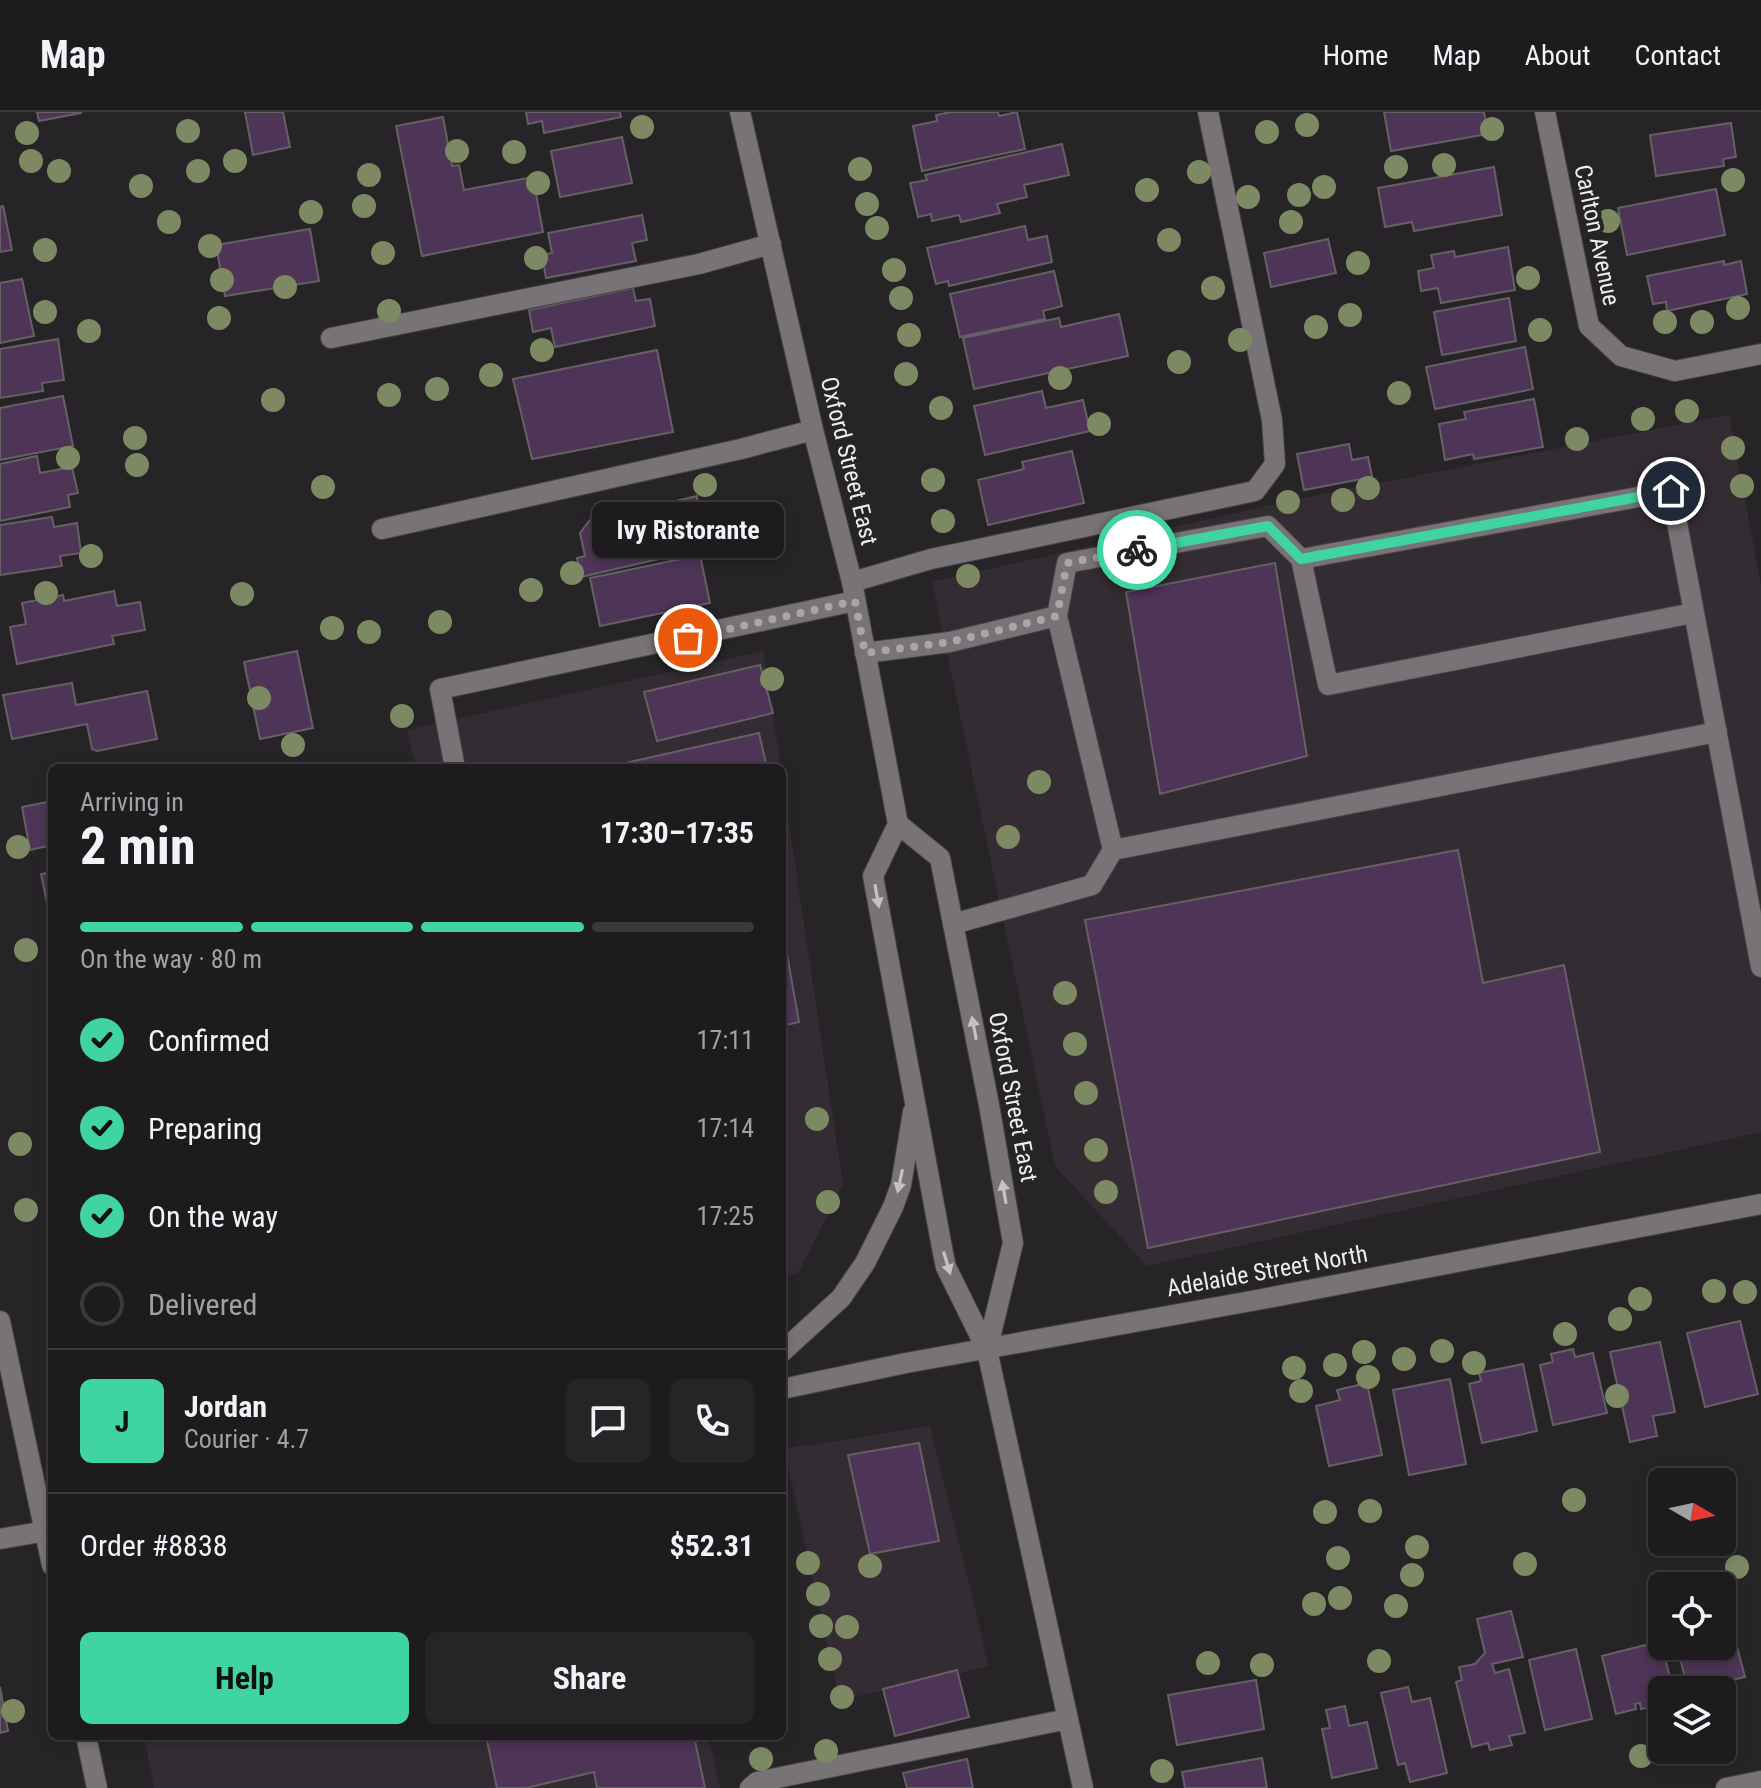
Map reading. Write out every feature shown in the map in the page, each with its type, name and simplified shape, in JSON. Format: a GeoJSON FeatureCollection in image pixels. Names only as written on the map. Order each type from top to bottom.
{"type":"FeatureCollection","features":[{"type":"Feature","properties":{"kind":"main road","name":"Oxford Street East"},"geometry":{"type":"LineString","coordinates":[[740,112],[813,430],[854,592],[898,824],[873,876],[946,1267],[987,1350],[1083,1788]]}},
{"type":"Feature","properties":{"kind":"main road"},"geometry":{"type":"LineString","coordinates":[[454,764],[440,689],[854,592],[931,559],[1255,491],[1275,464],[1272,420],[1208,112]]}},
{"type":"Feature","properties":{"kind":"main road","name":"Carlton Avenue"},"geometry":{"type":"LineString","coordinates":[[1545,112],[1589,326],[1621,356],[1675,371],[1761,354]]}},
{"type":"Feature","properties":{"kind":"main road"},"geometry":{"type":"LineString","coordinates":[[331,338],[699,264],[771,244]]}},
{"type":"Feature","properties":{"kind":"main road"},"geometry":{"type":"LineString","coordinates":[[382,529],[813,430]]}},
{"type":"Feature","properties":{"kind":"main road"},"geometry":{"type":"LineString","coordinates":[[1301,559],[1671,491],[1761,967]]}},
{"type":"Feature","properties":{"kind":"main road"},"geometry":{"type":"LineString","coordinates":[[953,924],[1092,885],[1113,850],[1057,616],[1067,563],[1268,526],[1301,559],[1328,685],[1693,613]]}},
{"type":"Feature","properties":{"kind":"main road"},"geometry":{"type":"LineString","coordinates":[[865,653],[950,642],[1057,616]]}},
{"type":"Feature","properties":{"kind":"main road"},"geometry":{"type":"LineString","coordinates":[[1113,850],[1717,732]]}},
{"type":"Feature","properties":{"kind":"main road","name":"Oxford Street East"},"geometry":{"type":"LineString","coordinates":[[898,824],[940,858],[1013,1243],[987,1350]]}},
{"type":"Feature","properties":{"kind":"main road"},"geometry":{"type":"LineString","coordinates":[[786,1348],[841,1298],[865,1263],[901,1185],[905,1147],[915,1105]]}},
{"type":"Feature","properties":{"kind":"main road","name":"Adelaide Street North"},"geometry":{"type":"LineString","coordinates":[[786,1388],[906,1363],[1761,1204]]}},
{"type":"Feature","properties":{"kind":"main road"},"geometry":{"type":"LineString","coordinates":[[0,1321],[48,1526]]}},
{"type":"Feature","properties":{"kind":"main road"},"geometry":{"type":"LineString","coordinates":[[0,1539],[48,1530]]}},
{"type":"Feature","properties":{"kind":"main road"},"geometry":{"type":"LineString","coordinates":[[750,1788],[757,1782],[1068,1719]]}},
{"type":"Feature","properties":{"kind":"main road"},"geometry":{"type":"LineString","coordinates":[[87,1740],[97,1788]]}},
{"type":"Feature","properties":{"kind":"main road"},"geometry":{"type":"LineString","coordinates":[[1726,1788],[1761,1781]]}},
{"type":"Feature","properties":{"kind":"shaded area"},"geometry":{"type":"Polygon","coordinates":[[[1729,415],[1761,585],[1761,1132],[1147,1266],[1055,1166],[932,582],[1302,498],[1729,415]]]}},
{"type":"Feature","properties":{"kind":"shaded area"},"geometry":{"type":"Polygon","coordinates":[[[763,651],[780,764],[415,764],[407,730],[763,651]]]}},
{"type":"Feature","properties":{"kind":"shaded area"},"geometry":{"type":"Polygon","coordinates":[[[786,804],[843,1185],[798,1273],[786,1275],[786,804]]]}},
{"type":"Feature","properties":{"kind":"shaded area"},"geometry":{"type":"Polygon","coordinates":[[[930,1426],[989,1666],[840,1700],[786,1449],[930,1426]]]}},
{"type":"Feature","properties":{"kind":"shaded area"},"geometry":{"type":"Polygon","coordinates":[[[145,1740],[709,1740],[720,1788],[154,1788],[145,1740]]]}},
{"type":"Feature","properties":{"kind":"building"},"geometry":{"type":"Polygon","coordinates":[[[37,112],[81,112],[81,113],[39,121],[37,112]]]}},
{"type":"Feature","properties":{"kind":"building"},"geometry":{"type":"Polygon","coordinates":[[[245,112],[283,112],[290,147],[253,155],[245,112]]]}},
{"type":"Feature","properties":{"kind":"building"},"geometry":{"type":"Polygon","coordinates":[[[526,112],[620,112],[621,117],[544,133],[542,121],[528,124],[526,112]]]}},
{"type":"Feature","properties":{"kind":"building"},"geometry":{"type":"Polygon","coordinates":[[[998,112],[999,116],[1017,112],[1025,149],[922,171],[913,126],[937,121],[936,115],[998,112]]]}},
{"type":"Feature","properties":{"kind":"building"},"geometry":{"type":"Polygon","coordinates":[[[1384,112],[1484,112],[1488,134],[1391,151],[1384,112]]]}},
{"type":"Feature","properties":{"kind":"building"},"geometry":{"type":"Polygon","coordinates":[[[443,117],[452,166],[459,165],[464,190],[533,177],[543,232],[422,256],[396,126],[443,117]]]}},
{"type":"Feature","properties":{"kind":"building"},"geometry":{"type":"Polygon","coordinates":[[[1731,123],[1736,157],[1723,159],[1724,166],[1656,176],[1650,135],[1731,123]]]}},
{"type":"Feature","properties":{"kind":"building"},"geometry":{"type":"Polygon","coordinates":[[[622,137],[632,183],[560,197],[551,151],[622,137]]]}},
{"type":"Feature","properties":{"kind":"building"},"geometry":{"type":"Polygon","coordinates":[[[1062,144],[1069,175],[1024,185],[1027,197],[997,204],[1000,213],[961,222],[959,215],[932,221],[931,214],[918,217],[910,183],[927,180],[925,175],[1062,144]]]}},
{"type":"Feature","properties":{"kind":"building"},"geometry":{"type":"Polygon","coordinates":[[[1494,167],[1502,215],[1414,231],[1412,222],[1385,227],[1378,188],[1494,167]]]}},
{"type":"Feature","properties":{"kind":"building"},"geometry":{"type":"Polygon","coordinates":[[[1716,189],[1725,235],[1627,255],[1618,208],[1716,189]]]}},
{"type":"Feature","properties":{"kind":"building"},"geometry":{"type":"Polygon","coordinates":[[[3,206],[12,250],[0,252],[0,207],[3,206]]]}},
{"type":"Feature","properties":{"kind":"building"},"geometry":{"type":"Polygon","coordinates":[[[642,215],[647,240],[632,243],[636,261],[546,278],[542,255],[552,253],[548,233],[642,215]]]}},
{"type":"Feature","properties":{"kind":"building"},"geometry":{"type":"Polygon","coordinates":[[[1025,226],[1028,240],[1047,236],[1052,262],[949,286],[948,281],[936,284],[927,248],[1025,226]]]}},
{"type":"Feature","properties":{"kind":"building"},"geometry":{"type":"Polygon","coordinates":[[[310,229],[319,281],[225,296],[216,245],[310,229]]]}},
{"type":"Feature","properties":{"kind":"building"},"geometry":{"type":"Polygon","coordinates":[[[1328,239],[1336,273],[1271,287],[1264,253],[1328,239]]]}},
{"type":"Feature","properties":{"kind":"building"},"geometry":{"type":"Polygon","coordinates":[[[1508,247],[1515,290],[1441,303],[1438,288],[1421,291],[1418,271],[1434,268],[1431,255],[1454,251],[1455,257],[1508,247]]]}},
{"type":"Feature","properties":{"kind":"building"},"geometry":{"type":"Polygon","coordinates":[[[1724,261],[1724,265],[1741,261],[1747,294],[1667,311],[1666,302],[1653,304],[1647,276],[1724,261]]]}},
{"type":"Feature","properties":{"kind":"building"},"geometry":{"type":"Polygon","coordinates":[[[1054,271],[1062,306],[1043,311],[1045,319],[960,337],[950,294],[1054,271]]]}},
{"type":"Feature","properties":{"kind":"building"},"geometry":{"type":"Polygon","coordinates":[[[22,279],[34,336],[0,343],[0,283],[22,279]]]}},
{"type":"Feature","properties":{"kind":"building"},"geometry":{"type":"Polygon","coordinates":[[[633,288],[636,301],[650,299],[655,326],[555,347],[551,328],[533,332],[529,310],[633,288]]]}},
{"type":"Feature","properties":{"kind":"building"},"geometry":{"type":"Polygon","coordinates":[[[1509,298],[1516,341],[1442,355],[1434,312],[1509,298]]]}},
{"type":"Feature","properties":{"kind":"building"},"geometry":{"type":"Polygon","coordinates":[[[1119,314],[1128,356],[974,389],[963,338],[1059,318],[1061,327],[1119,314]]]}},
{"type":"Feature","properties":{"kind":"building"},"geometry":{"type":"Polygon","coordinates":[[[58,339],[64,380],[42,383],[43,391],[0,398],[0,349],[58,339]]]}},
{"type":"Feature","properties":{"kind":"building"},"geometry":{"type":"Polygon","coordinates":[[[1525,347],[1533,389],[1435,409],[1426,367],[1525,347]]]}},
{"type":"Feature","properties":{"kind":"building"},"geometry":{"type":"Polygon","coordinates":[[[657,350],[673,432],[532,459],[513,379],[657,350]]]}},
{"type":"Feature","properties":{"kind":"building"},"geometry":{"type":"Polygon","coordinates":[[[1042,391],[1046,408],[1083,400],[1090,431],[985,455],[974,406],[1042,391]]]}},
{"type":"Feature","properties":{"kind":"building"},"geometry":{"type":"Polygon","coordinates":[[[63,396],[73,446],[0,460],[0,408],[63,396]]]}},
{"type":"Feature","properties":{"kind":"building"},"geometry":{"type":"Polygon","coordinates":[[[1534,399],[1543,447],[1474,459],[1473,454],[1445,460],[1439,424],[1466,419],[1464,412],[1534,399]]]}},
{"type":"Feature","properties":{"kind":"building"},"geometry":{"type":"Polygon","coordinates":[[[1349,444],[1352,460],[1368,457],[1372,477],[1304,490],[1297,454],[1349,444]]]}},
{"type":"Feature","properties":{"kind":"building"},"geometry":{"type":"Polygon","coordinates":[[[1072,451],[1084,503],[988,525],[978,480],[1024,469],[1022,462],[1072,451]]]}},
{"type":"Feature","properties":{"kind":"building"},"geometry":{"type":"Polygon","coordinates":[[[37,456],[40,473],[72,467],[78,493],[68,495],[70,507],[0,521],[0,464],[37,456]]]}},
{"type":"Feature","properties":{"kind":"building"},"geometry":{"type":"Polygon","coordinates":[[[697,496],[698,505],[705,504],[715,546],[581,577],[577,558],[585,556],[580,533],[590,520],[614,515],[622,521],[628,513],[637,518],[641,509],[697,496]]]}},
{"type":"Feature","properties":{"kind":"building"},"geometry":{"type":"Polygon","coordinates":[[[52,517],[54,527],[77,523],[81,553],[60,556],[62,566],[0,575],[0,525],[52,517]]]}},
{"type":"Feature","properties":{"kind":"building"},"geometry":{"type":"Polygon","coordinates":[[[700,555],[710,603],[600,626],[590,578],[700,555]]]}},
{"type":"Feature","properties":{"kind":"building"},"geometry":{"type":"Polygon","coordinates":[[[1275,563],[1307,756],[1160,794],[1126,592],[1275,563]]]}},
{"type":"Feature","properties":{"kind":"building"},"geometry":{"type":"Polygon","coordinates":[[[114,591],[117,606],[140,602],[145,630],[112,636],[114,644],[17,664],[10,627],[26,624],[22,603],[63,595],[64,601],[114,591]]]}},
{"type":"Feature","properties":{"kind":"building"},"geometry":{"type":"Polygon","coordinates":[[[297,651],[313,728],[260,739],[244,662],[297,651]]]}},
{"type":"Feature","properties":{"kind":"building"},"geometry":{"type":"Polygon","coordinates":[[[760,665],[773,713],[657,741],[644,692],[760,665]]]}},
{"type":"Feature","properties":{"kind":"building"},"geometry":{"type":"Polygon","coordinates":[[[72,683],[76,705],[147,691],[157,739],[97,751],[92,749],[87,724],[12,739],[3,695],[72,683]]]}},
{"type":"Feature","properties":{"kind":"building"},"geometry":{"type":"Polygon","coordinates":[[[759,733],[766,764],[621,764],[759,733]]]}},
{"type":"Feature","properties":{"kind":"building"},"geometry":{"type":"Polygon","coordinates":[[[48,802],[48,846],[30,850],[22,807],[48,802]]]}},
{"type":"Feature","properties":{"kind":"building"},"geometry":{"type":"Polygon","coordinates":[[[1458,850],[1483,983],[1564,965],[1600,1152],[1148,1248],[1085,920],[1458,850]]]}},
{"type":"Feature","properties":{"kind":"building"},"geometry":{"type":"Polygon","coordinates":[[[48,873],[48,908],[41,874],[48,873]]]}},
{"type":"Feature","properties":{"kind":"building"},"geometry":{"type":"Polygon","coordinates":[[[786,949],[799,1022],[786,1025],[786,949]]]}},
{"type":"Feature","properties":{"kind":"building"},"geometry":{"type":"Polygon","coordinates":[[[1740,1321],[1758,1394],[1705,1407],[1687,1333],[1740,1321]]]}},
{"type":"Feature","properties":{"kind":"building"},"geometry":{"type":"Polygon","coordinates":[[[1660,1342],[1675,1412],[1653,1416],[1657,1436],[1630,1442],[1610,1352],[1660,1342]]]}},
{"type":"Feature","properties":{"kind":"building"},"geometry":{"type":"Polygon","coordinates":[[[1573,1349],[1575,1357],[1593,1353],[1607,1413],[1553,1425],[1540,1365],[1553,1362],[1551,1354],[1573,1349]]]}},
{"type":"Feature","properties":{"kind":"building"},"geometry":{"type":"Polygon","coordinates":[[[1523,1364],[1537,1431],[1482,1443],[1469,1384],[1481,1381],[1479,1373],[1523,1364]]]}},
{"type":"Feature","properties":{"kind":"building"},"geometry":{"type":"Polygon","coordinates":[[[1450,1379],[1466,1464],[1409,1475],[1393,1390],[1450,1379]]]}},
{"type":"Feature","properties":{"kind":"building"},"geometry":{"type":"Polygon","coordinates":[[[1367,1383],[1382,1455],[1329,1466],[1316,1406],[1340,1400],[1337,1390],[1367,1383]]]}},
{"type":"Feature","properties":{"kind":"building"},"geometry":{"type":"Polygon","coordinates":[[[919,1443],[939,1541],[870,1554],[848,1455],[919,1443]]]}},
{"type":"Feature","properties":{"kind":"building"},"geometry":{"type":"Polygon","coordinates":[[[1511,1611],[1523,1657],[1492,1664],[1495,1673],[1509,1669],[1525,1733],[1509,1736],[1512,1745],[1490,1750],[1488,1743],[1472,1747],[1456,1682],[1462,1680],[1459,1667],[1475,1664],[1485,1653],[1477,1619],[1511,1611]]]}},
{"type":"Feature","properties":{"kind":"building"},"geometry":{"type":"Polygon","coordinates":[[[1736,1643],[1745,1677],[1684,1676],[1680,1660],[1736,1660],[1736,1643]]]}},
{"type":"Feature","properties":{"kind":"building"},"geometry":{"type":"Polygon","coordinates":[[[1648,1644],[1648,1660],[1666,1660],[1670,1676],[1648,1676],[1648,1708],[1641,1709],[1640,1703],[1635,1704],[1636,1709],[1616,1714],[1602,1656],[1648,1644]]]}},
{"type":"Feature","properties":{"kind":"building"},"geometry":{"type":"Polygon","coordinates":[[[1576,1649],[1592,1719],[1545,1730],[1529,1660],[1576,1649]]]}},
{"type":"Feature","properties":{"kind":"building"},"geometry":{"type":"Polygon","coordinates":[[[957,1670],[969,1717],[895,1736],[883,1689],[957,1670]]]}},
{"type":"Feature","properties":{"kind":"building"},"geometry":{"type":"Polygon","coordinates":[[[1256,1680],[1264,1729],[1177,1745],[1168,1695],[1256,1680]]]}},
{"type":"Feature","properties":{"kind":"building"},"geometry":{"type":"Polygon","coordinates":[[[0,1687],[8,1731],[0,1733],[0,1687]]]}},
{"type":"Feature","properties":{"kind":"building"},"geometry":{"type":"Polygon","coordinates":[[[1408,1687],[1412,1702],[1430,1698],[1447,1773],[1410,1782],[1405,1763],[1398,1765],[1381,1693],[1408,1687]]]}},
{"type":"Feature","properties":{"kind":"building"},"geometry":{"type":"Polygon","coordinates":[[[1345,1706],[1349,1726],[1367,1722],[1377,1768],[1332,1778],[1322,1729],[1330,1728],[1326,1710],[1345,1706]]]}},
{"type":"Feature","properties":{"kind":"building"},"geometry":{"type":"Polygon","coordinates":[[[487,1740],[695,1740],[705,1788],[597,1788],[594,1772],[526,1788],[497,1788],[487,1740]]]}},
{"type":"Feature","properties":{"kind":"building"},"geometry":{"type":"Polygon","coordinates":[[[1262,1758],[1267,1788],[1185,1788],[1182,1772],[1262,1758]]]}},
{"type":"Feature","properties":{"kind":"building"},"geometry":{"type":"Polygon","coordinates":[[[967,1759],[973,1788],[907,1788],[903,1773],[967,1759]]]}},
{"type":"Feature","properties":{"kind":"way so far"},"geometry":{"type":"LineString","coordinates":[[688,638],[855,601],[865,653],[950,642],[1057,616],[1067,563],[1137,550]]}},
{"type":"Feature","properties":{"kind":"place","name":"Ivy Ristorante"},"geometry":{"type":"Point","coordinates":[688,638]}},
{"type":"Feature","properties":{"kind":"route"},"geometry":{"type":"LineString","coordinates":[[1137,550],[1268,526],[1301,559],[1671,491]]}}]}
